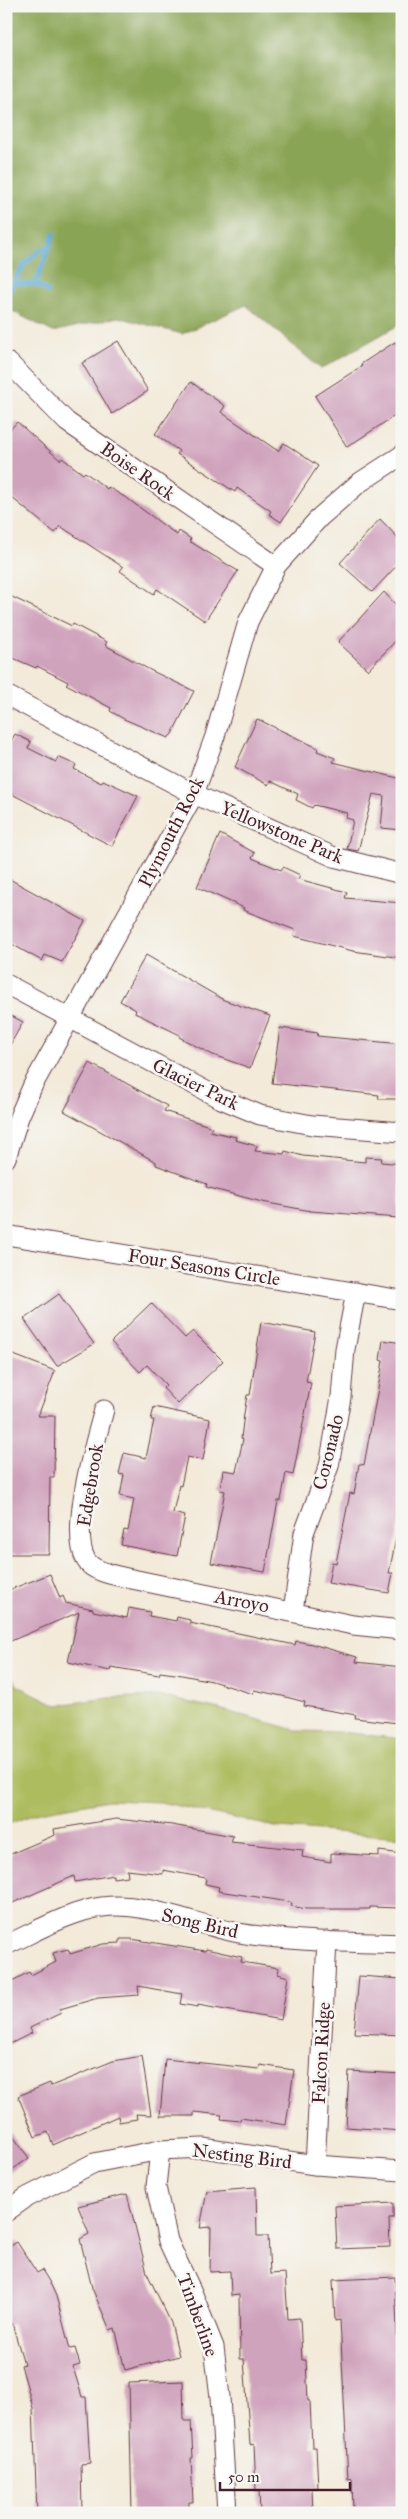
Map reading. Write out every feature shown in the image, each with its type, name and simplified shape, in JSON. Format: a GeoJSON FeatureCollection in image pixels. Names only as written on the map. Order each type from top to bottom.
{"type":"FeatureCollection","features":[{"type":"Feature","properties":{"kind":"street","name":"Boise Rock"},"geometry":{"type":"LineString","coordinates":[[9,363],[67,422],[276,566]]}},
{"type":"Feature","properties":{"kind":"street","name":"Plymouth Rock"},"geometry":{"type":"LineString","coordinates":[[6,1158],[19,1117],[33,1085],[194,794],[215,736],[248,622],[276,566],[320,518],[359,483],[400,459]]}},
{"type":"Feature","properties":{"kind":"street","name":"Yellowstone Park"},"geometry":{"type":"LineString","coordinates":[[6,695],[194,794],[334,858],[402,874]]}},
{"type":"Feature","properties":{"kind":"street","name":"Glacier Park"},"geometry":{"type":"LineString","coordinates":[[6,984],[219,1098],[260,1115],[312,1125],[402,1132]]}},
{"type":"Feature","properties":{"kind":"street","name":"Four Seasons Circle"},"geometry":{"type":"LineString","coordinates":[[6,1234],[402,1300]]}},
{"type":"Feature","properties":{"kind":"street","name":"Coronado"},"geometry":{"type":"LineString","coordinates":[[293,1611],[304,1533],[330,1458],[341,1397],[345,1349],[356,1292]]}},
{"type":"Feature","properties":{"kind":"street","name":"Edgebrook"},"geometry":{"type":"LineString","coordinates":[[86,1561],[82,1540],[82,1509],[91,1456],[104,1410]]}},
{"type":"Feature","properties":{"kind":"street","name":"Arroyo"},"geometry":{"type":"LineString","coordinates":[[86,1561],[97,1569],[132,1580],[353,1624],[402,1630]]}},
{"type":"Feature","properties":{"kind":"street","name":"Song Bird"},"geometry":{"type":"LineString","coordinates":[[6,1945],[64,1919],[101,1907],[132,1907],[239,1933],[327,1941],[402,1944]]}},
{"type":"Feature","properties":{"kind":"street","name":"Falcon Ridge"},"geometry":{"type":"LineString","coordinates":[[316,2165],[327,1941]]}},
{"type":"Feature","properties":{"kind":"street","name":"Nesting Bird"},"geometry":{"type":"LineString","coordinates":[[6,2212],[27,2197],[94,2163],[160,2150],[203,2148],[316,2165],[402,2171]]}},
{"type":"Feature","properties":{"kind":"street","name":"Timberline"},"geometry":{"type":"LineString","coordinates":[[160,2150],[156,2187],[168,2241],[192,2292],[214,2347],[220,2398],[227,2513]]}},
{"type":"Feature","properties":{"kind":"green space"},"geometry":{"type":"Polygon","coordinates":[[[6,6],[402,6],[402,323],[321,369],[246,305],[182,334],[118,317],[53,332],[6,308],[6,6]]]}},
{"type":"Feature","properties":{"kind":"green space"},"geometry":{"type":"Polygon","coordinates":[[[6,1669],[18,1686],[57,1705],[109,1698],[158,1696],[215,1708],[300,1731],[342,1732],[402,1739],[402,1837],[280,1828],[160,1802],[108,1800],[40,1812],[6,1825],[6,1760],[8,1759],[6,1755],[6,1669]]]}},
{"type":"Feature","properties":{"kind":"building"},"geometry":{"type":"Polygon","coordinates":[[[118,341],[148,391],[112,414],[82,363],[118,341]]]}},
{"type":"Feature","properties":{"kind":"building"},"geometry":{"type":"Polygon","coordinates":[[[395,342],[402,352],[402,411],[347,447],[315,396],[395,342]]]}},
{"type":"Feature","properties":{"kind":"building"},"geometry":{"type":"Polygon","coordinates":[[[191,382],[225,406],[221,412],[278,451],[284,443],[318,466],[281,522],[269,514],[271,511],[237,488],[235,492],[177,454],[179,451],[155,434],[191,382]]]}},
{"type":"Feature","properties":{"kind":"building"},"geometry":{"type":"Polygon","coordinates":[[[17,422],[60,460],[62,458],[83,474],[85,472],[107,489],[108,487],[128,499],[177,535],[179,531],[191,539],[189,541],[238,571],[205,621],[157,589],[154,594],[120,571],[123,567],[60,526],[55,533],[6,493],[6,434],[17,422]]]}},
{"type":"Feature","properties":{"kind":"building"},"geometry":{"type":"Polygon","coordinates":[[[380,519],[402,542],[402,560],[372,592],[340,563],[380,519]]]}},
{"type":"Feature","properties":{"kind":"building"},"geometry":{"type":"Polygon","coordinates":[[[384,592],[396,605],[402,605],[402,634],[368,670],[338,642],[384,592]]]}},
{"type":"Feature","properties":{"kind":"building"},"geometry":{"type":"Polygon","coordinates":[[[6,594],[72,626],[73,624],[107,642],[105,645],[150,670],[194,691],[172,734],[168,738],[124,719],[110,711],[111,708],[66,684],[68,682],[37,666],[36,668],[6,655],[6,594]]]}},
{"type":"Feature","properties":{"kind":"building"},"geometry":{"type":"Polygon","coordinates":[[[257,719],[318,748],[317,751],[335,758],[333,762],[402,779],[402,830],[381,828],[384,796],[373,794],[358,851],[347,849],[353,820],[346,818],[347,813],[314,805],[312,808],[296,800],[298,794],[270,781],[268,785],[235,767],[257,719]]]}},
{"type":"Feature","properties":{"kind":"building"},"geometry":{"type":"Polygon","coordinates":[[[15,734],[31,742],[28,748],[56,762],[58,757],[76,765],[74,769],[101,783],[103,780],[138,796],[112,846],[6,791],[6,750],[15,734]]]}},
{"type":"Feature","properties":{"kind":"building"},"geometry":{"type":"Polygon","coordinates":[[[220,834],[255,853],[252,858],[281,870],[283,867],[300,875],[298,879],[347,892],[345,898],[402,903],[402,958],[353,951],[294,936],[295,930],[243,910],[244,908],[197,887],[220,834]]]}},
{"type":"Feature","properties":{"kind":"building"},"geometry":{"type":"Polygon","coordinates":[[[6,877],[85,921],[62,962],[45,955],[42,961],[6,941],[6,877]]]}},
{"type":"Feature","properties":{"kind":"building"},"geometry":{"type":"Polygon","coordinates":[[[146,955],[224,1000],[270,1016],[250,1068],[213,1055],[179,1037],[180,1035],[135,1013],[136,1010],[120,1001],[146,955]]]}},
{"type":"Feature","properties":{"kind":"building"},"geometry":{"type":"Polygon","coordinates":[[[6,1013],[23,1022],[6,1052],[6,1013]]]}},
{"type":"Feature","properties":{"kind":"building"},"geometry":{"type":"Polygon","coordinates":[[[280,1028],[318,1033],[317,1036],[402,1044],[402,1099],[378,1099],[379,1095],[272,1083],[280,1028]]]}},
{"type":"Feature","properties":{"kind":"building"},"geometry":{"type":"Polygon","coordinates":[[[90,1063],[167,1106],[164,1111],[212,1127],[210,1131],[236,1137],[235,1140],[257,1146],[255,1151],[284,1154],[285,1151],[303,1156],[365,1162],[365,1157],[382,1158],[381,1162],[402,1164],[398,1218],[311,1211],[262,1202],[206,1187],[207,1184],[156,1165],[156,1162],[64,1111],[90,1063]]]}},
{"type":"Feature","properties":{"kind":"building"},"geometry":{"type":"Polygon","coordinates":[[[59,1294],[94,1344],[57,1366],[24,1319],[59,1294]]]}},
{"type":"Feature","properties":{"kind":"building"},"geometry":{"type":"Polygon","coordinates":[[[151,1303],[185,1338],[193,1331],[223,1361],[178,1404],[163,1388],[166,1385],[147,1365],[140,1372],[111,1342],[151,1303]]]}},
{"type":"Feature","properties":{"kind":"building"},"geometry":{"type":"Polygon","coordinates":[[[261,1322],[315,1332],[306,1382],[311,1383],[293,1475],[286,1473],[281,1501],[278,1501],[265,1572],[211,1563],[225,1491],[220,1490],[223,1470],[236,1472],[243,1439],[241,1438],[247,1395],[250,1395],[261,1322]]]}},
{"type":"Feature","properties":{"kind":"building"},"geometry":{"type":"Polygon","coordinates":[[[383,1340],[402,1343],[402,1509],[389,1573],[393,1573],[389,1593],[328,1583],[332,1562],[336,1563],[350,1493],[354,1494],[359,1464],[364,1465],[383,1361],[380,1360],[383,1340]]]}},
{"type":"Feature","properties":{"kind":"building"},"geometry":{"type":"Polygon","coordinates":[[[6,1352],[55,1371],[38,1416],[55,1416],[54,1477],[50,1477],[49,1554],[6,1554],[6,1352]]]}},
{"type":"Feature","properties":{"kind":"building"},"geometry":{"type":"Polygon","coordinates":[[[154,1407],[210,1419],[203,1460],[187,1457],[181,1486],[179,1485],[173,1513],[185,1516],[177,1556],[121,1545],[124,1530],[128,1531],[134,1499],[120,1496],[124,1475],[119,1474],[124,1453],[146,1458],[154,1420],[151,1420],[154,1407]]]}},
{"type":"Feature","properties":{"kind":"building"},"geometry":{"type":"Polygon","coordinates":[[[50,1574],[60,1598],[63,1596],[66,1603],[93,1609],[93,1611],[127,1618],[129,1608],[150,1612],[149,1616],[176,1621],[177,1617],[190,1620],[190,1623],[295,1645],[296,1641],[312,1644],[357,1657],[356,1662],[402,1667],[398,1723],[355,1718],[356,1715],[304,1706],[305,1702],[282,1696],[254,1690],[253,1694],[212,1681],[182,1675],[160,1672],[159,1675],[111,1667],[110,1671],[68,1662],[79,1612],[6,1643],[6,1591],[50,1574]]]}},
{"type":"Feature","properties":{"kind":"building"},"geometry":{"type":"Polygon","coordinates":[[[116,1819],[172,1825],[233,1836],[231,1842],[303,1850],[302,1857],[331,1862],[331,1853],[379,1856],[379,1851],[402,1854],[401,1908],[306,1909],[291,1906],[292,1903],[218,1891],[219,1887],[205,1884],[206,1878],[163,1870],[163,1874],[127,1870],[128,1876],[113,1878],[113,1875],[75,1882],[74,1876],[6,1906],[6,1856],[55,1835],[54,1829],[116,1819]]]}},
{"type":"Feature","properties":{"kind":"building"},"geometry":{"type":"Polygon","coordinates":[[[120,1939],[131,1939],[205,1951],[206,1949],[242,1957],[241,1962],[279,1968],[278,1974],[288,1977],[281,2020],[198,2005],[198,2007],[180,2004],[182,1994],[138,1986],[139,1995],[98,1998],[60,2009],[61,2013],[30,2028],[32,2033],[6,2046],[6,1987],[13,1984],[12,1981],[29,1972],[31,1975],[56,1962],[53,1953],[68,1949],[70,1954],[103,1944],[120,1943],[120,1939]]]}},
{"type":"Feature","properties":{"kind":"building"},"geometry":{"type":"Polygon","coordinates":[[[359,1976],[402,1979],[402,2035],[354,2033],[359,1976]]]}},
{"type":"Feature","properties":{"kind":"building"},"geometry":{"type":"Polygon","coordinates":[[[142,2056],[151,2115],[136,2114],[137,2119],[119,2122],[118,2116],[53,2145],[48,2132],[35,2137],[18,2096],[50,2083],[51,2086],[113,2061],[142,2056]]]}},
{"type":"Feature","properties":{"kind":"building"},"geometry":{"type":"Polygon","coordinates":[[[165,2059],[259,2069],[260,2065],[294,2070],[286,2125],[241,2118],[240,2121],[221,2119],[222,2115],[194,2112],[194,2116],[160,2116],[165,2059]]]}},
{"type":"Feature","properties":{"kind":"building"},"geometry":{"type":"Polygon","coordinates":[[[349,2071],[402,2074],[402,2131],[346,2127],[349,2071]]]}},
{"type":"Feature","properties":{"kind":"building"},"geometry":{"type":"Polygon","coordinates":[[[6,2127],[29,2158],[6,2174],[6,2127]]]}},
{"type":"Feature","properties":{"kind":"building"},"geometry":{"type":"Polygon","coordinates":[[[256,2187],[257,2236],[268,2236],[270,2274],[285,2273],[288,2319],[300,2318],[302,2360],[306,2360],[308,2401],[310,2401],[312,2447],[316,2447],[318,2488],[312,2488],[313,2513],[260,2513],[259,2491],[256,2491],[254,2444],[250,2445],[244,2359],[240,2359],[239,2295],[231,2296],[230,2271],[210,2272],[211,2227],[200,2228],[207,2191],[256,2187]]]}},
{"type":"Feature","properties":{"kind":"building"},"geometry":{"type":"Polygon","coordinates":[[[127,2194],[147,2273],[171,2323],[179,2356],[125,2370],[115,2328],[110,2330],[92,2288],[80,2239],[89,2234],[78,2206],[127,2194]]]}},
{"type":"Feature","properties":{"kind":"building"},"geometry":{"type":"Polygon","coordinates":[[[393,2203],[393,2218],[389,2218],[390,2247],[337,2249],[335,2206],[393,2203]]]}},
{"type":"Feature","properties":{"kind":"building"},"geometry":{"type":"Polygon","coordinates":[[[17,2242],[37,2273],[42,2270],[50,2283],[56,2296],[70,2349],[75,2348],[80,2365],[73,2367],[82,2397],[86,2397],[90,2463],[81,2464],[82,2513],[37,2513],[33,2408],[21,2365],[24,2364],[12,2323],[6,2327],[6,2249],[17,2242]]]}},
{"type":"Feature","properties":{"kind":"building"},"geometry":{"type":"Polygon","coordinates":[[[395,2277],[399,2382],[402,2382],[402,2513],[353,2513],[352,2478],[348,2479],[340,2320],[335,2321],[333,2280],[395,2277]]]}},
{"type":"Feature","properties":{"kind":"building"},"geometry":{"type":"Polygon","coordinates":[[[183,2381],[184,2421],[191,2421],[193,2458],[191,2458],[193,2502],[189,2502],[189,2513],[132,2513],[129,2383],[183,2381]]]}},
{"type":"Feature","properties":{"kind":"waterway"},"geometry":{"type":"LineString","coordinates":[[19,283],[35,285],[54,234]]}},
{"type":"Feature","properties":{"kind":"waterway"},"geometry":{"type":"LineString","coordinates":[[6,299],[22,268],[33,256],[48,247]]}},
{"type":"Feature","properties":{"kind":"waterway"},"geometry":{"type":"LineString","coordinates":[[36,283],[48,292]]}}]}
